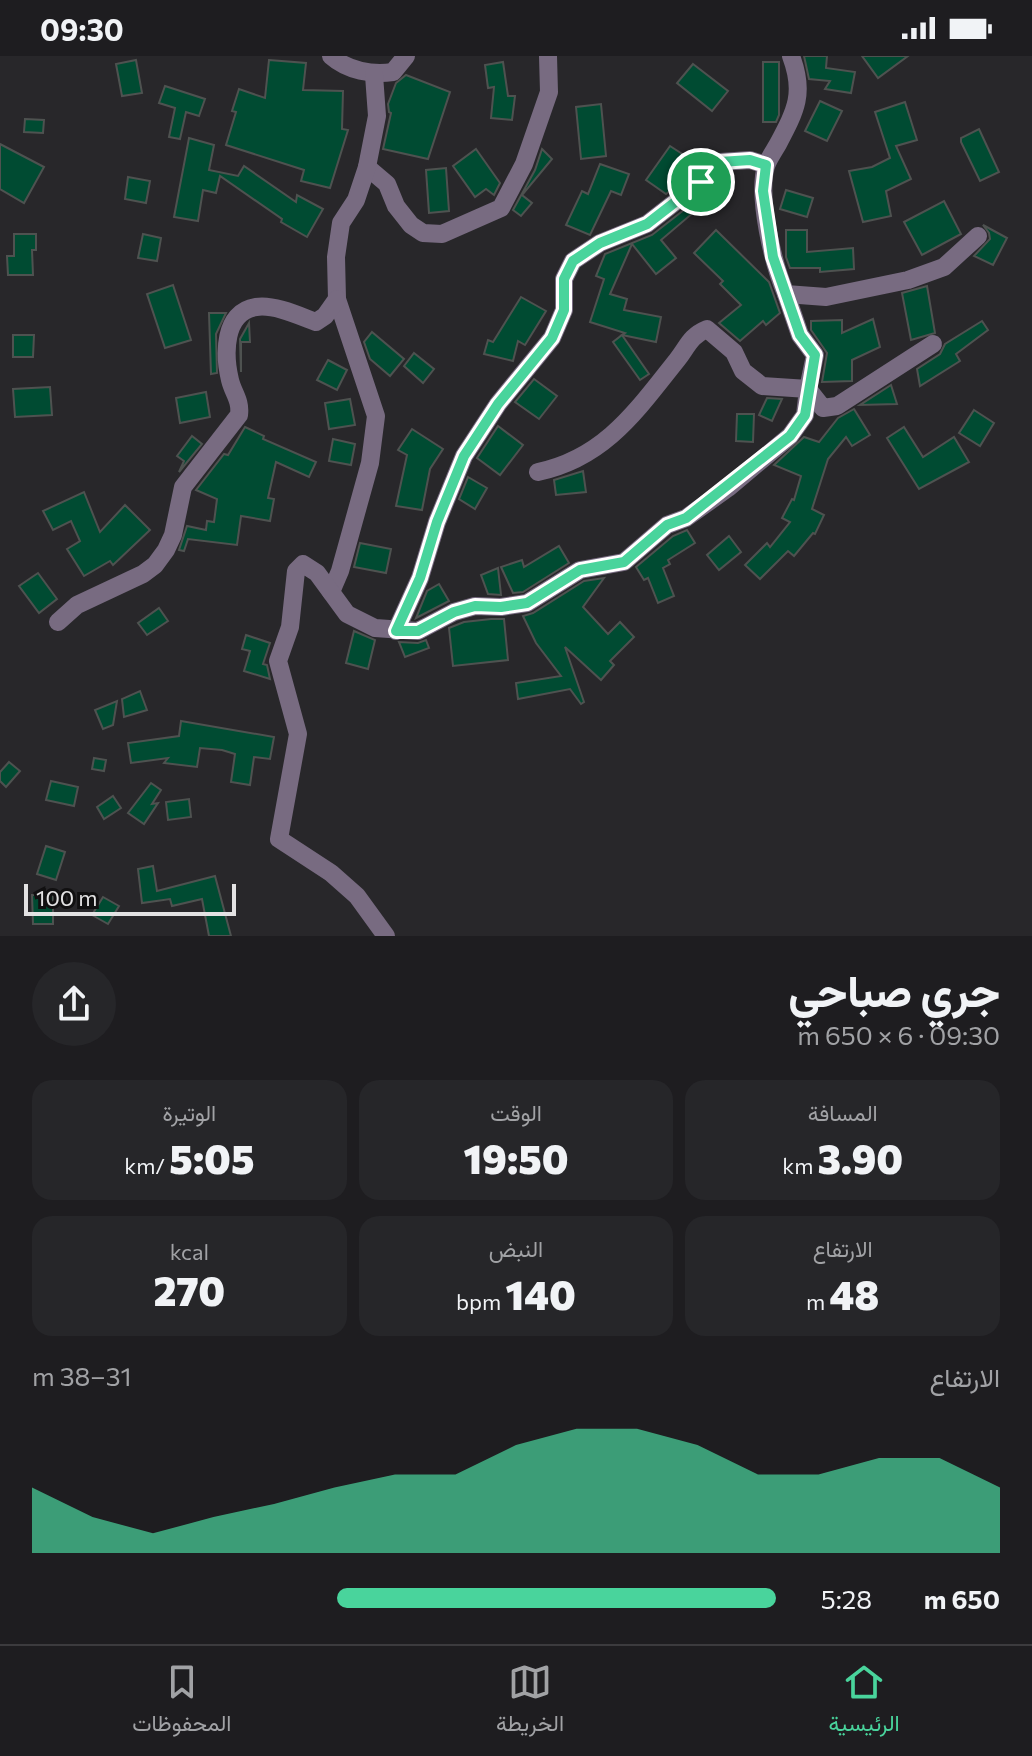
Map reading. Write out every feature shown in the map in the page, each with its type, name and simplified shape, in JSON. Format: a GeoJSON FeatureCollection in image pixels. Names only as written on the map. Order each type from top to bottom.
{"type":"FeatureCollection","features":[{"type":"Feature","properties":{"kind":"street"},"geometry":{"type":"LineString","coordinates":[[331,56],[339,63],[374,75],[393,72],[406,56]]}},
{"type":"Feature","properties":{"kind":"street"},"geometry":{"type":"LineString","coordinates":[[367,167],[387,184],[396,206],[411,225],[423,233],[442,234],[501,208],[524,164],[549,92],[548,56]]}},
{"type":"Feature","properties":{"kind":"street"},"geometry":{"type":"LineString","coordinates":[[386,936],[357,896],[331,873],[279,839],[298,734],[278,661],[290,627],[296,571],[303,564],[317,573],[347,614],[375,628],[396,631],[418,631],[454,612],[475,606],[501,607],[527,603],[580,570],[624,562],[667,525],[686,518],[790,436],[805,415],[815,355],[800,335],[773,257],[763,191],[766,165],[794,113],[800,89],[791,56]]}},
{"type":"Feature","properties":{"kind":"street"},"geometry":{"type":"LineString","coordinates":[[331,592],[340,571],[370,463],[376,416],[337,299],[336,257],[341,223],[356,200],[367,167],[377,116],[374,75]]}},
{"type":"Feature","properties":{"kind":"street"},"geometry":{"type":"LineString","coordinates":[[396,631],[420,578],[437,522],[464,456],[498,404],[552,338],[564,310],[564,279],[573,261],[600,243],[647,224],[701,182],[720,162],[750,160],[766,165]]}},
{"type":"Feature","properties":{"kind":"street"},"geometry":{"type":"LineString","coordinates":[[786,294],[826,297],[908,280],[944,267],[978,236]]}},
{"type":"Feature","properties":{"kind":"street"},"geometry":{"type":"LineString","coordinates":[[58,622],[77,605],[143,574],[155,565],[166,550],[173,535],[183,487],[239,415],[240,405],[230,381],[227,339],[228,330],[235,320],[255,307],[268,307],[316,322],[325,316],[337,299]]}},
{"type":"Feature","properties":{"kind":"street"},"geometry":{"type":"LineString","coordinates":[[538,472],[583,458],[610,439],[695,334],[707,329],[734,352],[743,371],[762,386],[808,389],[823,408],[837,406],[933,344]]}},
{"type":"Feature","properties":{"kind":"building"},"geometry":{"type":"Polygon","coordinates":[[[804,56],[827,56],[826,68],[855,72],[851,93],[825,89],[830,81],[809,79],[804,56]]]}},
{"type":"Feature","properties":{"kind":"building"},"geometry":{"type":"Polygon","coordinates":[[[862,56],[908,56],[878,78],[862,56]]]}},
{"type":"Feature","properties":{"kind":"building"},"geometry":{"type":"Polygon","coordinates":[[[136,60],[142,93],[122,96],[116,64],[136,60]]]}},
{"type":"Feature","properties":{"kind":"building"},"geometry":{"type":"Polygon","coordinates":[[[269,60],[306,63],[303,90],[343,91],[342,129],[348,130],[330,188],[301,181],[304,170],[226,145],[239,89],[265,98],[269,60]]]}},
{"type":"Feature","properties":{"kind":"building"},"geometry":{"type":"Polygon","coordinates":[[[503,62],[508,96],[515,96],[512,120],[491,118],[494,87],[488,88],[485,65],[503,62]]]}},
{"type":"Feature","properties":{"kind":"building"},"geometry":{"type":"Polygon","coordinates":[[[763,62],[779,62],[779,115],[776,122],[763,122],[763,62]]]}},
{"type":"Feature","properties":{"kind":"building"},"geometry":{"type":"Polygon","coordinates":[[[693,64],[728,91],[712,111],[677,83],[693,64]]]}},
{"type":"Feature","properties":{"kind":"building"},"geometry":{"type":"Polygon","coordinates":[[[406,75],[450,92],[428,159],[383,149],[391,113],[388,104],[396,83],[406,75]]]}},
{"type":"Feature","properties":{"kind":"building"},"geometry":{"type":"Polygon","coordinates":[[[165,86],[205,99],[199,116],[186,112],[180,139],[169,137],[175,108],[159,103],[165,86]]]}},
{"type":"Feature","properties":{"kind":"building"},"geometry":{"type":"Polygon","coordinates":[[[820,101],[842,111],[827,141],[805,131],[820,101]]]}},
{"type":"Feature","properties":{"kind":"building"},"geometry":{"type":"Polygon","coordinates":[[[905,102],[917,140],[896,146],[911,179],[886,191],[891,216],[863,222],[849,171],[872,167],[890,158],[875,112],[905,102]]]}},
{"type":"Feature","properties":{"kind":"building"},"geometry":{"type":"Polygon","coordinates":[[[601,104],[606,156],[581,159],[576,107],[601,104]]]}},
{"type":"Feature","properties":{"kind":"building"},"geometry":{"type":"Polygon","coordinates":[[[25,119],[44,120],[43,133],[24,132],[25,119]]]}},
{"type":"Feature","properties":{"kind":"building"},"geometry":{"type":"Polygon","coordinates":[[[979,129],[999,172],[980,181],[961,142],[961,138],[979,129]]]}},
{"type":"Feature","properties":{"kind":"building"},"geometry":{"type":"Polygon","coordinates":[[[189,138],[214,145],[209,170],[238,176],[244,166],[296,202],[297,195],[323,209],[307,237],[281,222],[282,219],[220,176],[216,193],[203,190],[198,221],[174,217],[189,138]]]}},
{"type":"Feature","properties":{"kind":"building"},"geometry":{"type":"Polygon","coordinates":[[[0,144],[44,167],[24,203],[0,189],[0,144]]]}},
{"type":"Feature","properties":{"kind":"building"},"geometry":{"type":"Polygon","coordinates":[[[670,146],[690,159],[671,186],[674,188],[666,194],[646,180],[670,146]]]}},
{"type":"Feature","properties":{"kind":"building"},"geometry":{"type":"Polygon","coordinates":[[[476,149],[500,183],[494,195],[486,189],[475,197],[453,166],[476,149]]]}},
{"type":"Feature","properties":{"kind":"building"},"geometry":{"type":"Polygon","coordinates":[[[542,149],[552,159],[522,195],[532,203],[521,216],[513,210],[535,170],[542,149]]]}},
{"type":"Feature","properties":{"kind":"building"},"geometry":{"type":"Polygon","coordinates":[[[600,164],[629,174],[621,195],[611,191],[590,235],[566,225],[582,191],[588,194],[600,164]]]}},
{"type":"Feature","properties":{"kind":"building"},"geometry":{"type":"Polygon","coordinates":[[[446,168],[449,211],[429,213],[426,170],[446,168]]]}},
{"type":"Feature","properties":{"kind":"building"},"geometry":{"type":"Polygon","coordinates":[[[128,177],[150,181],[146,203],[125,199],[128,177]]]}},
{"type":"Feature","properties":{"kind":"building"},"geometry":{"type":"Polygon","coordinates":[[[786,190],[813,198],[807,217],[780,209],[786,190]]]}},
{"type":"Feature","properties":{"kind":"building"},"geometry":{"type":"Polygon","coordinates":[[[944,201],[961,234],[922,255],[904,222],[944,201]]]}},
{"type":"Feature","properties":{"kind":"building"},"geometry":{"type":"Polygon","coordinates":[[[689,206],[694,212],[661,240],[676,258],[656,274],[632,244],[610,294],[627,299],[624,310],[661,317],[656,342],[622,335],[625,333],[590,322],[604,279],[596,276],[605,254],[652,235],[689,206]]]}},
{"type":"Feature","properties":{"kind":"building"},"geometry":{"type":"Polygon","coordinates":[[[983,225],[1007,238],[993,265],[974,256],[990,239],[983,225]]]}},
{"type":"Feature","properties":{"kind":"building"},"geometry":{"type":"Polygon","coordinates":[[[716,230],[769,282],[780,313],[766,325],[763,321],[740,341],[719,323],[741,305],[720,284],[723,281],[694,253],[716,230]]]}},
{"type":"Feature","properties":{"kind":"building"},"geometry":{"type":"Polygon","coordinates":[[[786,230],[807,230],[807,252],[853,248],[854,269],[820,272],[820,268],[790,268],[786,257],[786,230]]]}},
{"type":"Feature","properties":{"kind":"building"},"geometry":{"type":"Polygon","coordinates":[[[14,234],[36,234],[36,250],[32,250],[33,275],[8,275],[7,256],[14,256],[14,234]]]}},
{"type":"Feature","properties":{"kind":"building"},"geometry":{"type":"Polygon","coordinates":[[[143,234],[161,238],[157,261],[138,258],[143,234]]]}},
{"type":"Feature","properties":{"kind":"building"},"geometry":{"type":"Polygon","coordinates":[[[173,285],[191,340],[165,348],[147,294],[173,285]]]}},
{"type":"Feature","properties":{"kind":"building"},"geometry":{"type":"Polygon","coordinates":[[[927,286],[935,333],[911,340],[902,293],[927,286]]]}},
{"type":"Feature","properties":{"kind":"building"},"geometry":{"type":"Polygon","coordinates":[[[521,297],[546,311],[525,345],[518,341],[513,361],[484,354],[488,340],[493,342],[521,297]]]}},
{"type":"Feature","properties":{"kind":"building"},"geometry":{"type":"Polygon","coordinates":[[[209,313],[226,313],[216,334],[217,373],[211,374],[209,313]]]}},
{"type":"Feature","properties":{"kind":"building"},"geometry":{"type":"Polygon","coordinates":[[[873,319],[880,347],[852,360],[852,381],[822,382],[827,353],[811,330],[811,321],[842,320],[842,333],[873,319]]]}},
{"type":"Feature","properties":{"kind":"building"},"geometry":{"type":"Polygon","coordinates":[[[982,321],[988,330],[956,354],[960,361],[920,386],[917,369],[940,354],[945,344],[982,321]]]}},
{"type":"Feature","properties":{"kind":"building"},"geometry":{"type":"Polygon","coordinates":[[[249,323],[250,342],[241,342],[241,372],[240,339],[249,323]]]}},
{"type":"Feature","properties":{"kind":"building"},"geometry":{"type":"Polygon","coordinates":[[[372,332],[404,359],[390,376],[370,359],[364,342],[372,332]]]}},
{"type":"Feature","properties":{"kind":"building"},"geometry":{"type":"Polygon","coordinates":[[[13,335],[34,335],[33,357],[13,357],[13,335]]]}},
{"type":"Feature","properties":{"kind":"building"},"geometry":{"type":"Polygon","coordinates":[[[622,335],[649,374],[640,380],[613,342],[622,335]]]}},
{"type":"Feature","properties":{"kind":"building"},"geometry":{"type":"Polygon","coordinates":[[[414,353],[434,369],[423,383],[404,366],[414,353]]]}},
{"type":"Feature","properties":{"kind":"building"},"geometry":{"type":"Polygon","coordinates":[[[328,360],[347,370],[337,390],[317,380],[328,360]]]}},
{"type":"Feature","properties":{"kind":"building"},"geometry":{"type":"Polygon","coordinates":[[[534,379],[557,396],[539,419],[515,402],[534,379]]]}},
{"type":"Feature","properties":{"kind":"building"},"geometry":{"type":"Polygon","coordinates":[[[891,385],[897,404],[860,405],[891,385]]]}},
{"type":"Feature","properties":{"kind":"building"},"geometry":{"type":"Polygon","coordinates":[[[50,387],[52,415],[15,417],[13,389],[50,387]]]}},
{"type":"Feature","properties":{"kind":"building"},"geometry":{"type":"Polygon","coordinates":[[[206,392],[210,417],[180,423],[176,398],[206,392]]]}},
{"type":"Feature","properties":{"kind":"building"},"geometry":{"type":"Polygon","coordinates":[[[767,398],[782,399],[772,421],[759,415],[767,398]]]}},
{"type":"Feature","properties":{"kind":"building"},"geometry":{"type":"Polygon","coordinates":[[[350,399],[355,425],[329,429],[325,403],[350,399]]]}},
{"type":"Feature","properties":{"kind":"building"},"geometry":{"type":"Polygon","coordinates":[[[854,409],[870,435],[852,446],[846,437],[828,459],[812,509],[824,515],[815,534],[794,556],[788,551],[760,579],[745,565],[767,543],[770,547],[790,522],[782,518],[794,500],[801,476],[774,465],[804,437],[819,442],[838,418],[854,409]]]}},
{"type":"Feature","properties":{"kind":"building"},"geometry":{"type":"Polygon","coordinates":[[[974,410],[994,423],[980,446],[959,433],[974,410]]]}},
{"type":"Feature","properties":{"kind":"building"},"geometry":{"type":"Polygon","coordinates":[[[737,414],[754,414],[753,442],[736,441],[737,414]]]}},
{"type":"Feature","properties":{"kind":"building"},"geometry":{"type":"Polygon","coordinates":[[[498,426],[523,445],[500,475],[477,458],[498,426]]]}},
{"type":"Feature","properties":{"kind":"building"},"geometry":{"type":"Polygon","coordinates":[[[245,427],[264,436],[263,439],[316,462],[309,477],[276,462],[268,498],[274,499],[270,521],[241,516],[237,545],[188,539],[184,551],[179,550],[187,526],[206,530],[207,521],[214,522],[217,499],[196,490],[224,454],[228,455],[245,427]]]}},
{"type":"Feature","properties":{"kind":"building"},"geometry":{"type":"Polygon","coordinates":[[[904,427],[923,457],[954,437],[969,462],[919,489],[887,438],[904,427]]]}},
{"type":"Feature","properties":{"kind":"building"},"geometry":{"type":"Polygon","coordinates":[[[412,429],[443,449],[430,469],[422,510],[396,506],[407,455],[398,450],[412,429]]]}},
{"type":"Feature","properties":{"kind":"building"},"geometry":{"type":"Polygon","coordinates":[[[192,436],[202,444],[179,472],[184,461],[177,456],[192,436]]]}},
{"type":"Feature","properties":{"kind":"building"},"geometry":{"type":"Polygon","coordinates":[[[333,439],[355,444],[351,465],[329,461],[333,439]]]}},
{"type":"Feature","properties":{"kind":"building"},"geometry":{"type":"Polygon","coordinates":[[[583,471],[586,492],[556,495],[554,480],[583,471]]]}},
{"type":"Feature","properties":{"kind":"building"},"geometry":{"type":"Polygon","coordinates":[[[468,477],[487,488],[475,509],[459,499],[468,477]]]}},
{"type":"Feature","properties":{"kind":"building"},"geometry":{"type":"Polygon","coordinates":[[[84,492],[100,532],[125,505],[150,530],[113,565],[110,561],[84,576],[67,549],[80,541],[71,521],[53,530],[43,511],[84,492]]]}},
{"type":"Feature","properties":{"kind":"building"},"geometry":{"type":"Polygon","coordinates":[[[687,530],[695,543],[668,560],[670,564],[663,568],[674,596],[658,603],[648,578],[644,580],[636,567],[673,536],[687,530]]]}},
{"type":"Feature","properties":{"kind":"building"},"geometry":{"type":"Polygon","coordinates":[[[729,536],[741,552],[719,570],[707,555],[729,536]]]}},
{"type":"Feature","properties":{"kind":"building"},"geometry":{"type":"Polygon","coordinates":[[[360,543],[391,549],[386,573],[354,567],[360,543]]]}},
{"type":"Feature","properties":{"kind":"building"},"geometry":{"type":"Polygon","coordinates":[[[559,546],[569,563],[523,592],[513,593],[501,567],[522,560],[524,567],[559,546]]]}},
{"type":"Feature","properties":{"kind":"building"},"geometry":{"type":"Polygon","coordinates":[[[498,568],[501,595],[488,594],[481,575],[498,568]]]}},
{"type":"Feature","properties":{"kind":"building"},"geometry":{"type":"Polygon","coordinates":[[[38,573],[57,599],[39,613],[19,586],[38,573]]]}},
{"type":"Feature","properties":{"kind":"building"},"geometry":{"type":"Polygon","coordinates":[[[604,578],[583,607],[608,634],[620,622],[634,637],[610,661],[614,665],[601,680],[565,647],[584,702],[581,704],[570,689],[518,699],[516,683],[561,676],[536,643],[523,616],[584,581],[604,578]]]}},
{"type":"Feature","properties":{"kind":"building"},"geometry":{"type":"Polygon","coordinates":[[[439,584],[449,601],[416,618],[427,591],[439,584]]]}},
{"type":"Feature","properties":{"kind":"building"},"geometry":{"type":"Polygon","coordinates":[[[159,608],[168,621],[147,635],[138,623],[159,608]]]}},
{"type":"Feature","properties":{"kind":"building"},"geometry":{"type":"Polygon","coordinates":[[[504,619],[508,660],[453,666],[449,628],[464,622],[504,619]]]}},
{"type":"Feature","properties":{"kind":"building"},"geometry":{"type":"Polygon","coordinates":[[[354,631],[375,640],[368,669],[346,663],[354,631]]]}},
{"type":"Feature","properties":{"kind":"building"},"geometry":{"type":"Polygon","coordinates":[[[246,635],[270,643],[263,664],[267,665],[270,679],[244,671],[250,651],[242,649],[246,635]]]}},
{"type":"Feature","properties":{"kind":"building"},"geometry":{"type":"Polygon","coordinates":[[[426,640],[429,648],[405,657],[399,642],[418,643],[426,640]]]}},
{"type":"Feature","properties":{"kind":"building"},"geometry":{"type":"Polygon","coordinates":[[[140,691],[147,710],[124,717],[122,699],[140,691]]]}},
{"type":"Feature","properties":{"kind":"building"},"geometry":{"type":"Polygon","coordinates":[[[117,701],[113,725],[103,729],[95,710],[117,701]]]}},
{"type":"Feature","properties":{"kind":"building"},"geometry":{"type":"Polygon","coordinates":[[[181,721],[274,737],[270,759],[254,757],[250,785],[231,782],[235,754],[222,750],[200,748],[197,767],[164,763],[168,758],[131,763],[128,743],[179,736],[181,721]]]}},
{"type":"Feature","properties":{"kind":"building"},"geometry":{"type":"Polygon","coordinates":[[[94,758],[106,760],[104,771],[92,769],[94,758]]]}},
{"type":"Feature","properties":{"kind":"building"},"geometry":{"type":"Polygon","coordinates":[[[9,762],[20,771],[6,787],[0,781],[0,772],[9,762]]]}},
{"type":"Feature","properties":{"kind":"building"},"geometry":{"type":"Polygon","coordinates":[[[51,781],[78,787],[74,806],[46,800],[51,781]]]}},
{"type":"Feature","properties":{"kind":"building"},"geometry":{"type":"Polygon","coordinates":[[[151,783],[161,790],[152,804],[158,803],[144,824],[128,813],[151,783]]]}},
{"type":"Feature","properties":{"kind":"building"},"geometry":{"type":"Polygon","coordinates":[[[113,796],[121,808],[104,819],[97,807],[113,796]]]}},
{"type":"Feature","properties":{"kind":"building"},"geometry":{"type":"Polygon","coordinates":[[[189,799],[191,817],[168,820],[166,802],[189,799]]]}},
{"type":"Feature","properties":{"kind":"building"},"geometry":{"type":"Polygon","coordinates":[[[46,846],[65,852],[56,880],[37,874],[46,846]]]}},
{"type":"Feature","properties":{"kind":"building"},"geometry":{"type":"Polygon","coordinates":[[[153,866],[157,891],[215,876],[231,936],[209,936],[202,899],[172,906],[170,899],[142,903],[138,869],[153,866]]]}},
{"type":"Feature","properties":{"kind":"building"},"geometry":{"type":"Polygon","coordinates":[[[32,895],[53,895],[53,924],[33,924],[32,895]]]}},
{"type":"Feature","properties":{"kind":"building"},"geometry":{"type":"Polygon","coordinates":[[[103,897],[119,906],[108,924],[92,915],[103,897]]]}},
{"type":"Feature","properties":{"kind":"route"},"geometry":{"type":"LineString","coordinates":[[750,160],[766,165],[763,191],[773,257],[800,335],[815,355],[805,415],[790,436],[728,488],[686,518],[667,525],[624,562],[580,570],[527,603],[501,607],[475,606],[454,612],[418,631],[396,631],[420,578],[437,522],[464,456],[498,404],[552,338],[564,310],[564,279],[573,261],[600,243],[647,224],[701,182],[720,162],[750,160]]}}]}
